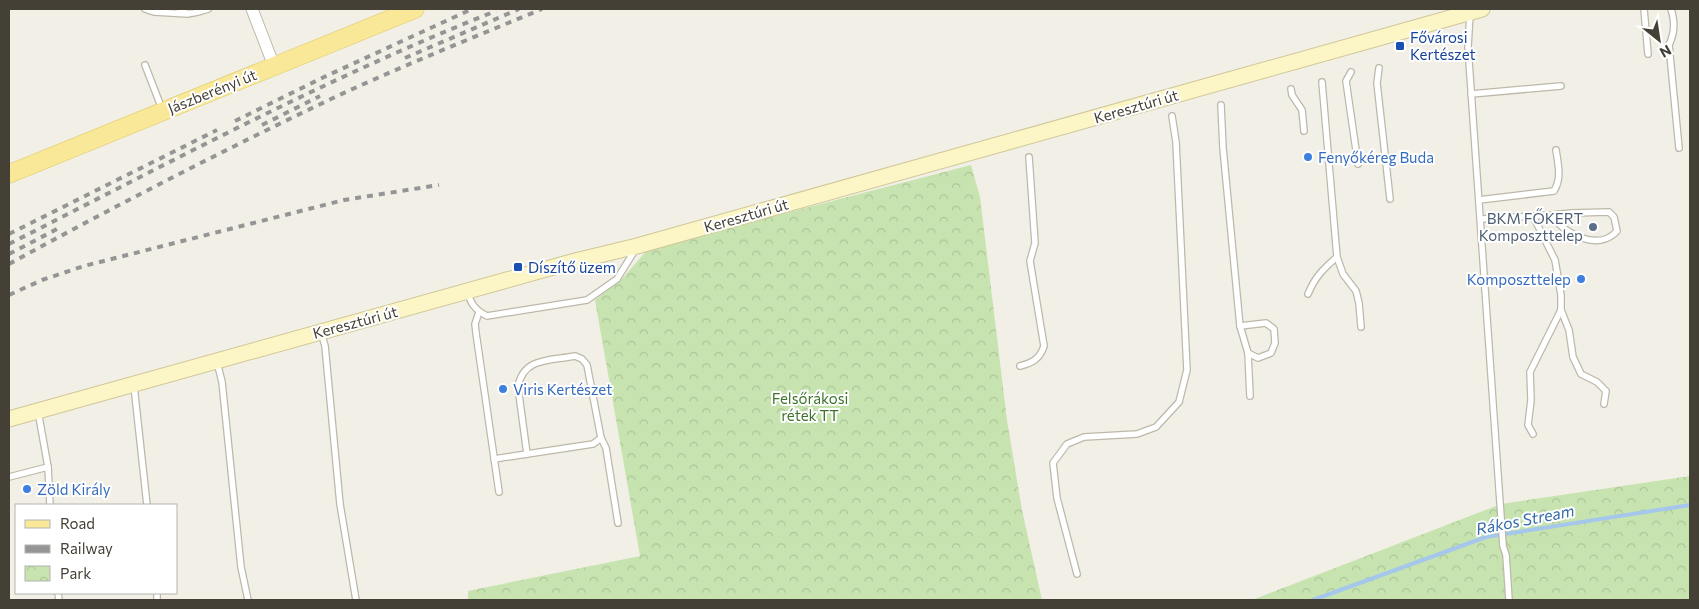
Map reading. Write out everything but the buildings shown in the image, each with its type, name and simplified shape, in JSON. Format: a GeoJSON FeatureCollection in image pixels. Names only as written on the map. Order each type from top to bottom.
{"type":"FeatureCollection","features":[{"type":"Feature","properties":{"kind":"main road","name":"Jászberényi út"},"geometry":{"type":"LineString","coordinates":[[9,174],[415,9]]}},
{"type":"Feature","properties":{"kind":"main road","name":"Keresztúri út"},"geometry":{"type":"LineString","coordinates":[[9,419],[592,256],[637,246],[1476,10]]}},
{"type":"Feature","properties":{"kind":"street"},"geometry":{"type":"LineString","coordinates":[[252,9],[274,66]]}},
{"type":"Feature","properties":{"kind":"lane"},"geometry":{"type":"LineString","coordinates":[[145,9],[154,12],[188,14],[208,9]]}},
{"type":"Feature","properties":{"kind":"lane"},"geometry":{"type":"LineString","coordinates":[[179,9],[188,14]]}},
{"type":"Feature","properties":{"kind":"lane"},"geometry":{"type":"LineString","coordinates":[[1644,9],[1648,54]]}},
{"type":"Feature","properties":{"kind":"lane"},"geometry":{"type":"LineString","coordinates":[[1670,9],[1674,20],[1674,33],[1669,45],[1679,148]]}},
{"type":"Feature","properties":{"kind":"lane"},"geometry":{"type":"LineString","coordinates":[[1476,10],[1468,47],[1501,523],[1510,600]]}},
{"type":"Feature","properties":{"kind":"lane"},"geometry":{"type":"LineString","coordinates":[[145,65],[163,111]]}},
{"type":"Feature","properties":{"kind":"lane"},"geometry":{"type":"LineString","coordinates":[[1379,68],[1377,83],[1390,200]]}},
{"type":"Feature","properties":{"kind":"lane"},"geometry":{"type":"LineString","coordinates":[[1351,72],[1346,81],[1358,164]]}},
{"type":"Feature","properties":{"kind":"lane"},"geometry":{"type":"LineString","coordinates":[[1322,82],[1337,257],[1343,274],[1356,291],[1361,327]]}},
{"type":"Feature","properties":{"kind":"lane"},"geometry":{"type":"LineString","coordinates":[[1471,94],[1561,86]]}},
{"type":"Feature","properties":{"kind":"lane"},"geometry":{"type":"LineString","coordinates":[[1291,89],[1292,95],[1302,110],[1304,131]]}},
{"type":"Feature","properties":{"kind":"lane"},"geometry":{"type":"LineString","coordinates":[[1221,105],[1223,148],[1240,326],[1248,353],[1250,396]]}},
{"type":"Feature","properties":{"kind":"lane"},"geometry":{"type":"LineString","coordinates":[[1077,574],[1057,498],[1053,463],[1067,444],[1084,437],[1137,434],[1156,427],[1179,402],[1186,370],[1176,142],[1172,116]]}},
{"type":"Feature","properties":{"kind":"lane"},"geometry":{"type":"LineString","coordinates":[[1479,200],[1554,191],[1559,184],[1556,150]]}},
{"type":"Feature","properties":{"kind":"lane"},"geometry":{"type":"LineString","coordinates":[[1020,366],[1030,363],[1042,354],[1044,346],[1030,261],[1035,243],[1029,158]]}},
{"type":"Feature","properties":{"kind":"lane"},"geometry":{"type":"LineString","coordinates":[[1481,219],[1571,213],[1609,212],[1614,217],[1616,231],[1612,236],[1604,239],[1590,240],[1557,224],[1552,215]]}},
{"type":"Feature","properties":{"kind":"lane"},"geometry":{"type":"LineString","coordinates":[[1533,216],[1555,260],[1561,295],[1561,310],[1569,330],[1573,357],[1581,374],[1597,382],[1606,391],[1604,404]]}},
{"type":"Feature","properties":{"kind":"lane"},"geometry":{"type":"LineString","coordinates":[[467,291],[472,305],[478,312],[487,316],[587,300],[617,279],[637,246]]}},
{"type":"Feature","properties":{"kind":"lane"},"geometry":{"type":"LineString","coordinates":[[1308,294],[1314,280],[1337,257]]}},
{"type":"Feature","properties":{"kind":"lane"},"geometry":{"type":"LineString","coordinates":[[1533,434],[1528,425],[1531,400],[1530,372],[1561,310]]}},
{"type":"Feature","properties":{"kind":"lane"},"geometry":{"type":"LineString","coordinates":[[478,312],[475,324],[476,333],[499,492]]}},
{"type":"Feature","properties":{"kind":"lane"},"geometry":{"type":"LineString","coordinates":[[1240,326],[1266,323],[1274,329],[1275,343],[1271,353],[1258,358],[1248,353]]}},
{"type":"Feature","properties":{"kind":"lane"},"geometry":{"type":"LineString","coordinates":[[321,332],[326,346],[340,504],[356,600]]}},
{"type":"Feature","properties":{"kind":"lane"},"geometry":{"type":"LineString","coordinates":[[527,454],[518,387],[520,377],[530,364],[575,356],[582,359],[587,365],[601,438],[606,448],[618,523]]}},
{"type":"Feature","properties":{"kind":"lane"},"geometry":{"type":"LineString","coordinates":[[217,361],[222,382],[241,567],[248,600]]}},
{"type":"Feature","properties":{"kind":"lane"},"geometry":{"type":"LineString","coordinates":[[134,384],[148,504]]}},
{"type":"Feature","properties":{"kind":"lane"},"geometry":{"type":"LineString","coordinates":[[38,411],[48,467],[50,504]]}},
{"type":"Feature","properties":{"kind":"lane"},"geometry":{"type":"LineString","coordinates":[[494,459],[593,444],[601,438]]}},
{"type":"Feature","properties":{"kind":"lane"},"geometry":{"type":"LineString","coordinates":[[9,477],[48,467]]}},
{"type":"Feature","properties":{"kind":"green space","name":"Felsőrákosi rétek TT"},"geometry":{"type":"Polygon","coordinates":[[[971,165],[980,197],[1007,420],[1022,510],[1042,600],[468,600],[468,591],[640,556],[595,300],[621,280],[648,249],[971,165]]]}},
{"type":"Feature","properties":{"kind":"green space"},"geometry":{"type":"Polygon","coordinates":[[[1690,476],[1690,600],[1252,600],[1501,504],[1690,476]]]}},
{"type":"Feature","properties":{"kind":"waterway","name":"Rákos Stream"},"geometry":{"type":"LineString","coordinates":[[1313,600],[1486,537],[1690,505]]}},
{"type":"Feature","properties":{"kind":"railway"},"geometry":{"type":"LineString","coordinates":[[235,121],[324,77],[472,9]]}},
{"type":"Feature","properties":{"kind":"railway"},"geometry":{"type":"LineString","coordinates":[[405,58],[519,9]]}},
{"type":"Feature","properties":{"kind":"railway"},"geometry":{"type":"LineString","coordinates":[[9,264],[170,179],[333,98],[411,63],[542,9]]}},
{"type":"Feature","properties":{"kind":"railway"},"geometry":{"type":"LineString","coordinates":[[9,244],[310,92],[496,11]]}},
{"type":"Feature","properties":{"kind":"railway"},"geometry":{"type":"LineString","coordinates":[[262,125],[320,96]]}},
{"type":"Feature","properties":{"kind":"railway"},"geometry":{"type":"LineString","coordinates":[[9,234],[217,130]]}},
{"type":"Feature","properties":{"kind":"railway"},"geometry":{"type":"LineString","coordinates":[[9,295],[42,280],[84,266],[344,200],[439,185]]}},
{"type":"Feature","properties":{"kind":"railway"},"geometry":{"type":"LineString","coordinates":[[9,254],[59,228]]}},
{"type":"Feature","properties":{"kind":"place","name":"Fővárosi Kertészet"},"geometry":{"type":"Point","coordinates":[1400,46]}},
{"type":"Feature","properties":{"kind":"place","name":"Fenyőkéreg Buda"},"geometry":{"type":"Point","coordinates":[1308,157]}},
{"type":"Feature","properties":{"kind":"place","name":"BKM FŐKERT Komposzttelep"},"geometry":{"type":"Point","coordinates":[1593,227]}},
{"type":"Feature","properties":{"kind":"place","name":"Díszítő üzem"},"geometry":{"type":"Point","coordinates":[518,267]}},
{"type":"Feature","properties":{"kind":"place","name":"Komposzttelep"},"geometry":{"type":"Point","coordinates":[1581,279]}},
{"type":"Feature","properties":{"kind":"place","name":"Viris Kertészet"},"geometry":{"type":"Point","coordinates":[503,389]}},
{"type":"Feature","properties":{"kind":"place","name":"Zöld Király"},"geometry":{"type":"Point","coordinates":[27,489]}}]}
